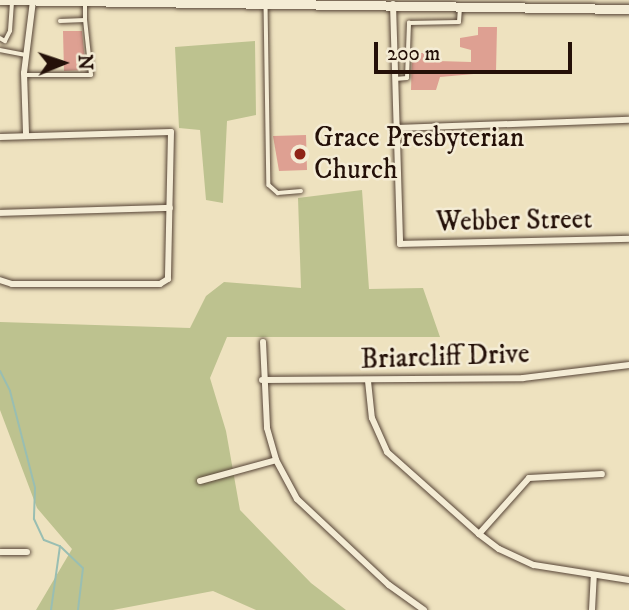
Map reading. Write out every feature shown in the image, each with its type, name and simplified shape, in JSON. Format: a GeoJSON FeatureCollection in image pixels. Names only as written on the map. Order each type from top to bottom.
{"type":"FeatureCollection","features":[{"type":"Feature","properties":{"kind":"main road"},"geometry":{"type":"LineString","coordinates":[[0,0],[629,9]]}},
{"type":"Feature","properties":{"kind":"street"},"geometry":{"type":"LineString","coordinates":[[26,133],[24,75],[33,1]]}},
{"type":"Feature","properties":{"kind":"street"},"geometry":{"type":"LineString","coordinates":[[393,4],[396,128],[629,120]]}},
{"type":"Feature","properties":{"kind":"street","name":"Webber Street"},"geometry":{"type":"LineString","coordinates":[[396,128],[400,244],[629,239]]}},
{"type":"Feature","properties":{"kind":"street"},"geometry":{"type":"LineString","coordinates":[[0,137],[26,133],[171,132],[168,279],[133,284],[12,284],[0,280]]}},
{"type":"Feature","properties":{"kind":"street"},"geometry":{"type":"LineString","coordinates":[[0,213],[170,208]]}},
{"type":"Feature","properties":{"kind":"street"},"geometry":{"type":"LineString","coordinates":[[263,342],[262,380],[267,428],[276,460],[297,499],[389,585],[424,610]]}},
{"type":"Feature","properties":{"kind":"street","name":"Briarcliff Drive"},"geometry":{"type":"LineString","coordinates":[[262,380],[523,378],[629,365]]}},
{"type":"Feature","properties":{"kind":"street"},"geometry":{"type":"LineString","coordinates":[[368,381],[372,418],[387,452],[479,534],[534,565],[594,578],[629,580]]}},
{"type":"Feature","properties":{"kind":"street"},"geometry":{"type":"LineString","coordinates":[[200,481],[276,460]]}},
{"type":"Feature","properties":{"kind":"street"},"geometry":{"type":"LineString","coordinates":[[479,534],[529,478],[602,474]]}},
{"type":"Feature","properties":{"kind":"street"},"geometry":{"type":"LineString","coordinates":[[0,552],[27,552]]}},
{"type":"Feature","properties":{"kind":"street"},"geometry":{"type":"LineString","coordinates":[[592,610],[594,578]]}},
{"type":"Feature","properties":{"kind":"lane"},"geometry":{"type":"LineString","coordinates":[[12,1],[12,24],[2,40],[0,50],[26,55]]}},
{"type":"Feature","properties":{"kind":"lane"},"geometry":{"type":"LineString","coordinates":[[24,75],[91,75],[85,1]]}},
{"type":"Feature","properties":{"kind":"lane"},"geometry":{"type":"LineString","coordinates":[[266,2],[269,185],[278,193],[301,191]]}},
{"type":"Feature","properties":{"kind":"lane"},"geometry":{"type":"LineString","coordinates":[[395,79],[407,78],[409,23],[460,22],[460,5]]}},
{"type":"Feature","properties":{"kind":"lane"},"geometry":{"type":"LineString","coordinates":[[60,21],[85,20]]}},
{"type":"Feature","properties":{"kind":"green space"},"geometry":{"type":"Polygon","coordinates":[[[255,41],[256,115],[227,121],[223,203],[206,200],[200,130],[179,128],[175,47],[255,41]]]}},
{"type":"Feature","properties":{"kind":"green space"},"geometry":{"type":"Polygon","coordinates":[[[362,190],[369,289],[423,288],[440,337],[227,337],[210,378],[226,431],[240,510],[311,583],[346,610],[256,610],[213,591],[113,610],[36,610],[72,549],[37,508],[0,410],[0,322],[190,328],[206,296],[224,282],[301,288],[298,198],[362,190]]]}},
{"type":"Feature","properties":{"kind":"building"},"geometry":{"type":"Polygon","coordinates":[[[478,27],[497,27],[496,72],[440,77],[436,90],[411,90],[412,53],[438,53],[438,61],[471,62],[471,50],[460,47],[460,38],[478,35],[478,27]]]}},
{"type":"Feature","properties":{"kind":"building"},"geometry":{"type":"Polygon","coordinates":[[[63,31],[82,31],[86,70],[64,71],[63,31]]]}},
{"type":"Feature","properties":{"kind":"building","name":"Grace Presbyterian Church"},"geometry":{"type":"Polygon","coordinates":[[[306,135],[307,170],[279,171],[273,136],[306,135]]]}},
{"type":"Feature","properties":{"kind":"waterway"},"geometry":{"type":"LineString","coordinates":[[0,371],[10,391],[35,488],[34,519],[44,540],[60,546],[51,610]]}},
{"type":"Feature","properties":{"kind":"waterway"},"geometry":{"type":"LineString","coordinates":[[61,547],[83,568],[78,610]]}},
{"type":"Feature","properties":{"kind":"place","name":"Grace Presbyterian Church"},"geometry":{"type":"Point","coordinates":[300,154]}}]}
